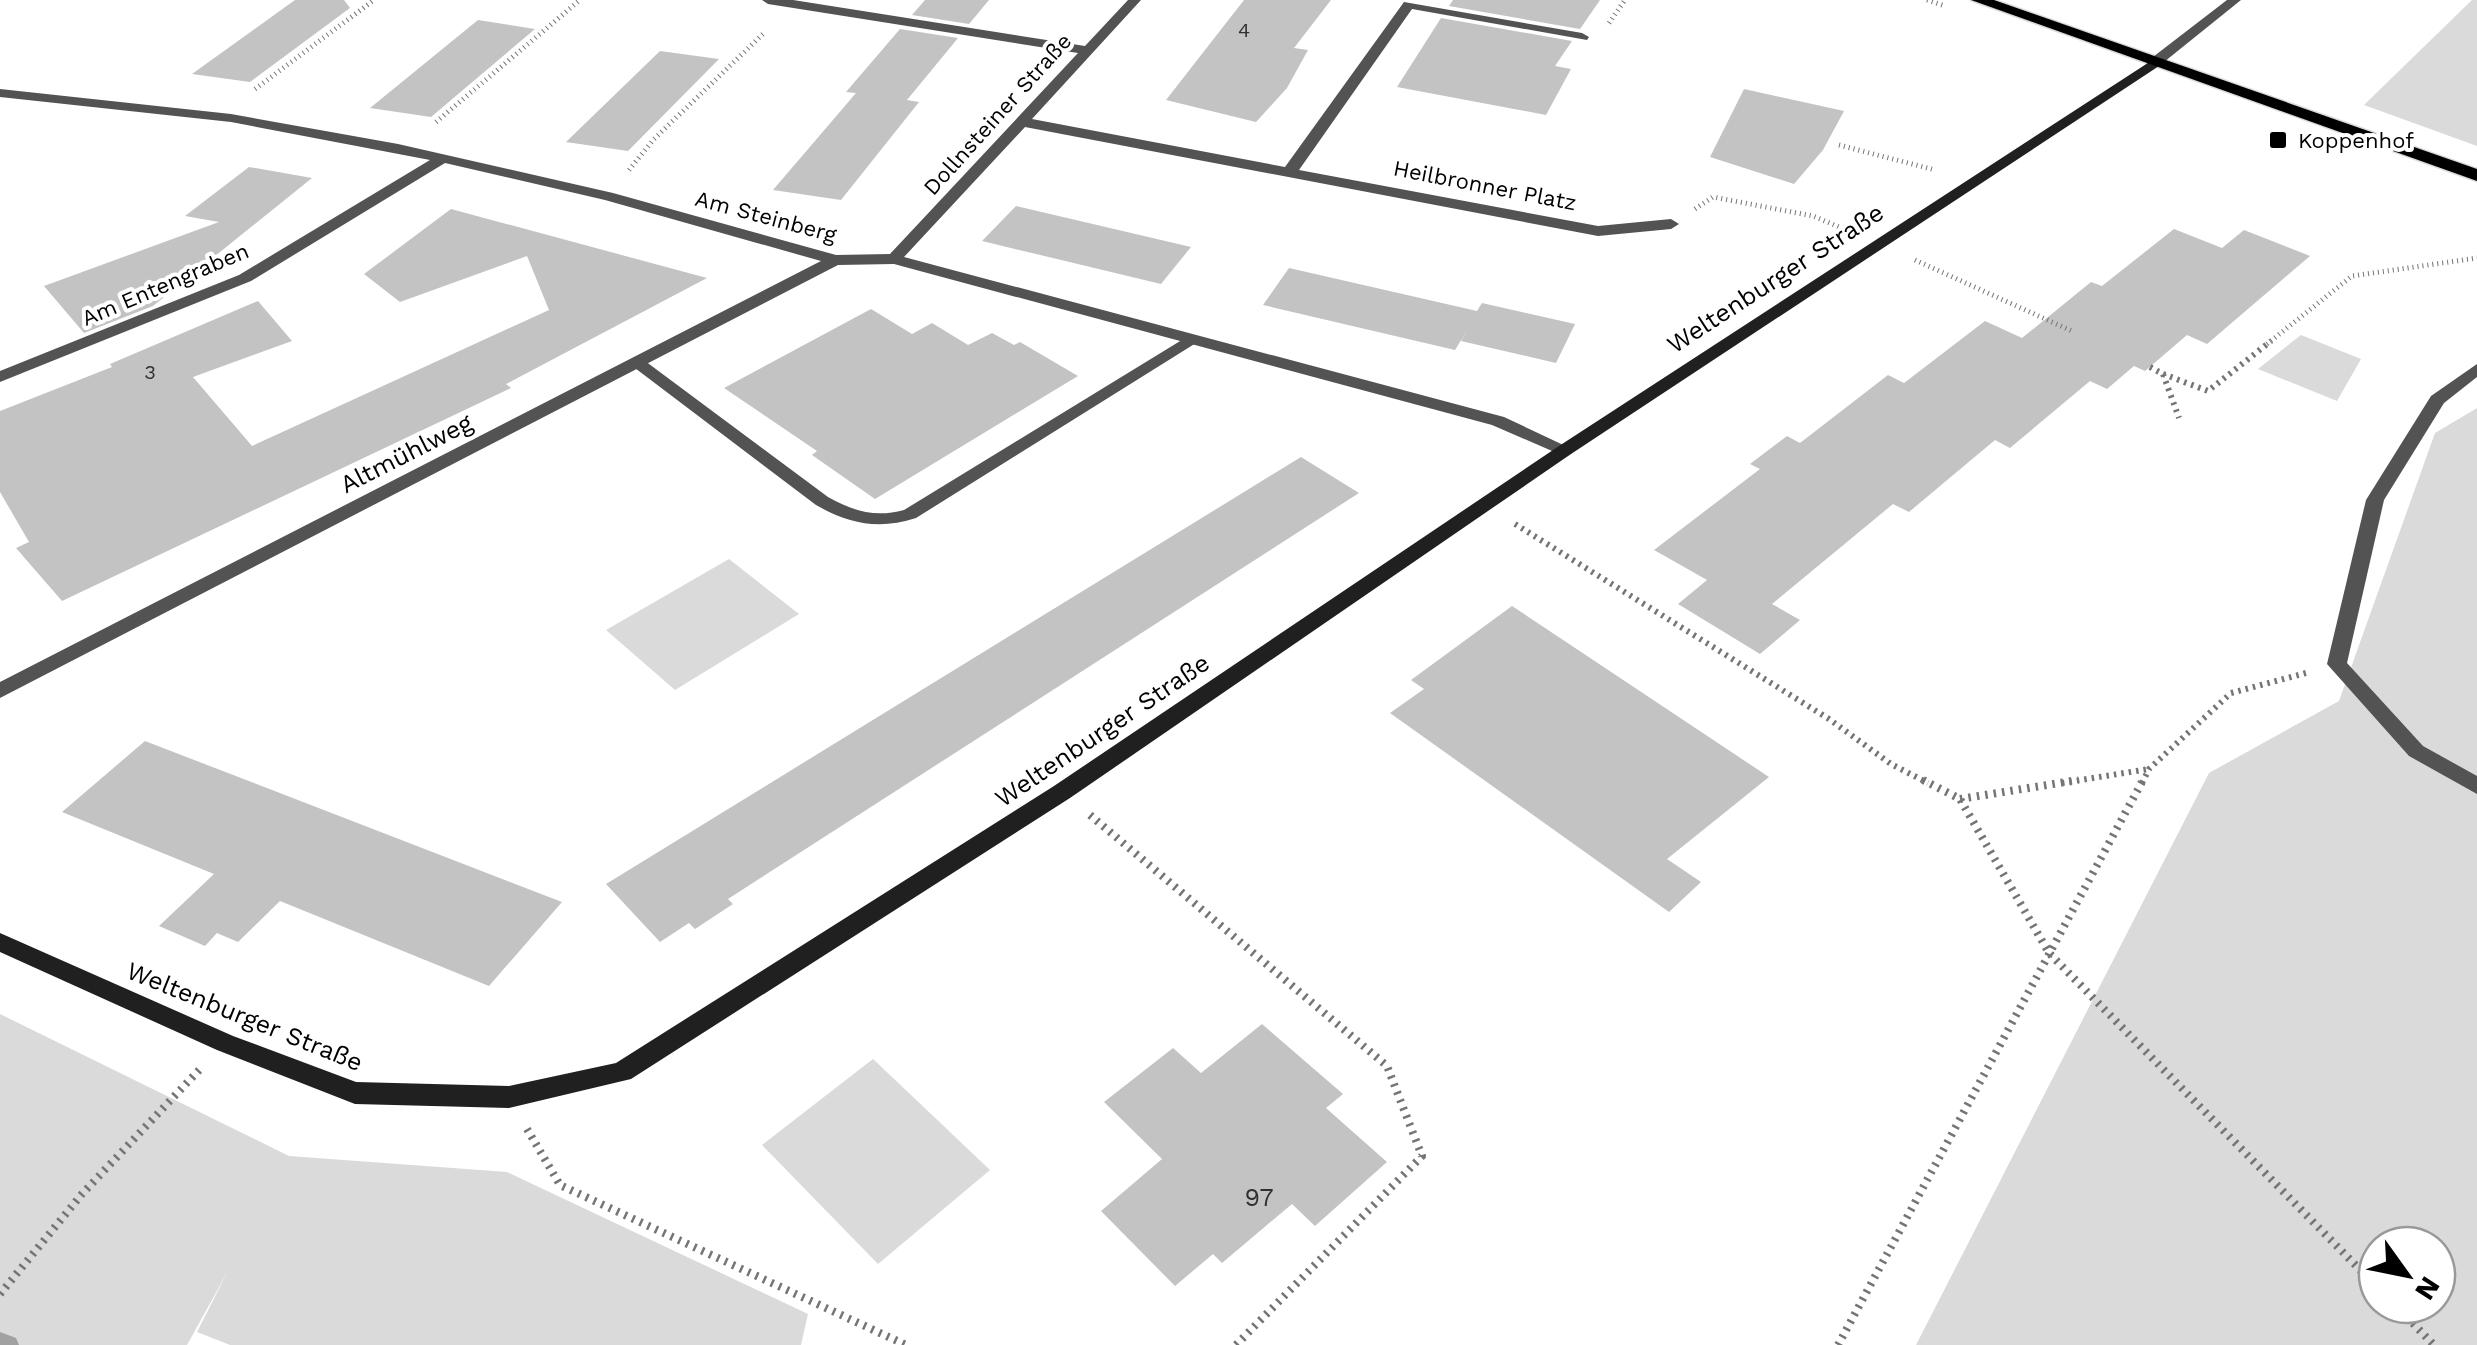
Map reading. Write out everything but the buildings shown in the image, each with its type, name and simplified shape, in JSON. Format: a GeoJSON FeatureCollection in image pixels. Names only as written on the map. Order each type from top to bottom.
{"type":"FeatureCollection","features":[{"type":"Feature","properties":{"kind":"main road"},"geometry":{"type":"LineString","coordinates":[[1979,0],[2477,175]]}},
{"type":"Feature","properties":{"kind":"street"},"geometry":{"type":"LineString","coordinates":[[768,0],[1086,50]]}},
{"type":"Feature","properties":{"kind":"street","name":"Dollnsteiner Straße"},"geometry":{"type":"LineString","coordinates":[[894,259],[1135,0]]}},
{"type":"Feature","properties":{"kind":"street"},"geometry":{"type":"LineString","coordinates":[[2154,63],[2235,0]]}},
{"type":"Feature","properties":{"kind":"street"},"geometry":{"type":"LineString","coordinates":[[1291,170],[1409,5],[1582,37]]}},
{"type":"Feature","properties":{"kind":"street","name":"Weltenburger Straße"},"geometry":{"type":"LineString","coordinates":[[0,942],[225,1043],[355,1093],[509,1097],[622,1072],[1062,792],[1565,450],[2154,63]]}},
{"type":"Feature","properties":{"kind":"street","name":"Am Steinberg"},"geometry":{"type":"LineString","coordinates":[[0,92],[231,118],[398,148],[608,196],[834,260],[894,259],[1498,421],[1565,450]]}},
{"type":"Feature","properties":{"kind":"street","name":"Heilbronner Platz"},"geometry":{"type":"LineString","coordinates":[[1023,122],[1598,230],[1671,224]]}},
{"type":"Feature","properties":{"kind":"street","name":"Am Entengraben"},"geometry":{"type":"LineString","coordinates":[[0,377],[245,278],[443,158]]}},
{"type":"Feature","properties":{"kind":"street","name":"Altmühlweg"},"geometry":{"type":"LineString","coordinates":[[0,691],[834,260]]}},
{"type":"Feature","properties":{"kind":"street"},"geometry":{"type":"LineString","coordinates":[[635,362],[822,501],[848,516],[887,522],[910,514],[1190,340]]}},
{"type":"Feature","properties":{"kind":"street"},"geometry":{"type":"LineString","coordinates":[[2477,369],[2438,400],[2374,500],[2337,664],[2416,751],[2477,786]]}},
{"type":"Feature","properties":{"kind":"path"},"geometry":{"type":"LineString","coordinates":[[231,118],[261,82],[374,0]]}},
{"type":"Feature","properties":{"kind":"path"},"geometry":{"type":"LineString","coordinates":[[398,148],[439,120],[580,0]]}},
{"type":"Feature","properties":{"kind":"path"},"geometry":{"type":"LineString","coordinates":[[608,196],[654,139],[794,4]]}},
{"type":"Feature","properties":{"kind":"path"},"geometry":{"type":"LineString","coordinates":[[1839,145],[1976,180]]}},
{"type":"Feature","properties":{"kind":"path"},"geometry":{"type":"LineString","coordinates":[[1671,224],[1713,196],[1813,216],[2074,332]]}},
{"type":"Feature","properties":{"kind":"path"},"geometry":{"type":"LineString","coordinates":[[2150,367],[2208,391],[2352,276],[2477,258]]}},
{"type":"Feature","properties":{"kind":"path"},"geometry":{"type":"LineString","coordinates":[[2163,374],[2180,418]]}},
{"type":"Feature","properties":{"kind":"path"},"geometry":{"type":"LineString","coordinates":[[1484,505],[1830,720],[1891,764],[1960,800],[2049,952],[2357,1266]]}},
{"type":"Feature","properties":{"kind":"path"},"geometry":{"type":"LineString","coordinates":[[1838,1345],[2149,769],[2231,694],[2337,664]]}},
{"type":"Feature","properties":{"kind":"path"},"geometry":{"type":"LineString","coordinates":[[1960,800],[2149,769]]}},
{"type":"Feature","properties":{"kind":"path"},"geometry":{"type":"LineString","coordinates":[[1062,792],[1387,1066],[1422,1156],[1236,1345]]}},
{"type":"Feature","properties":{"kind":"path"},"geometry":{"type":"LineString","coordinates":[[0,1294],[82,1194],[225,1043]]}},
{"type":"Feature","properties":{"kind":"path"},"geometry":{"type":"LineString","coordinates":[[509,1097],[560,1185],[906,1345]]}},
{"type":"Feature","properties":{"kind":"path"},"geometry":{"type":"LineString","coordinates":[[2414,1325],[2434,1345]]}},
{"type":"Feature","properties":{"kind":"shaded area"},"geometry":{"type":"Polygon","coordinates":[[[2472,0],[2477,0],[2477,146],[2364,105],[2472,0]]]}},
{"type":"Feature","properties":{"kind":"shaded area"},"geometry":{"type":"Polygon","coordinates":[[[2301,335],[2361,359],[2337,401],[2258,369],[2301,335]]]}},
{"type":"Feature","properties":{"kind":"shaded area"},"geometry":{"type":"Polygon","coordinates":[[[2477,408],[2477,1345],[1916,1345],[2209,773],[2339,701],[2435,433],[2477,408]]]}},
{"type":"Feature","properties":{"kind":"shaded area"},"geometry":{"type":"Polygon","coordinates":[[[729,559],[799,614],[675,690],[606,630],[729,559]]]}},
{"type":"Feature","properties":{"kind":"shaded area"},"geometry":{"type":"Polygon","coordinates":[[[0,1014],[289,1156],[507,1172],[808,1314],[801,1345],[230,1345],[197,1332],[228,1271],[187,1345],[0,1345],[0,1014]]]}},
{"type":"Feature","properties":{"kind":"shaded area"},"geometry":{"type":"Polygon","coordinates":[[[873,1059],[990,1170],[878,1264],[762,1145],[873,1059]]]}},
{"type":"Feature","properties":{"kind":"waterway"},"geometry":{"type":"LineString","coordinates":[[0,1342],[9,1345]]}},
{"type":"Feature","properties":{"kind":"place","name":"Koppenhof"},"geometry":{"type":"Point","coordinates":[2278,140]}}]}
